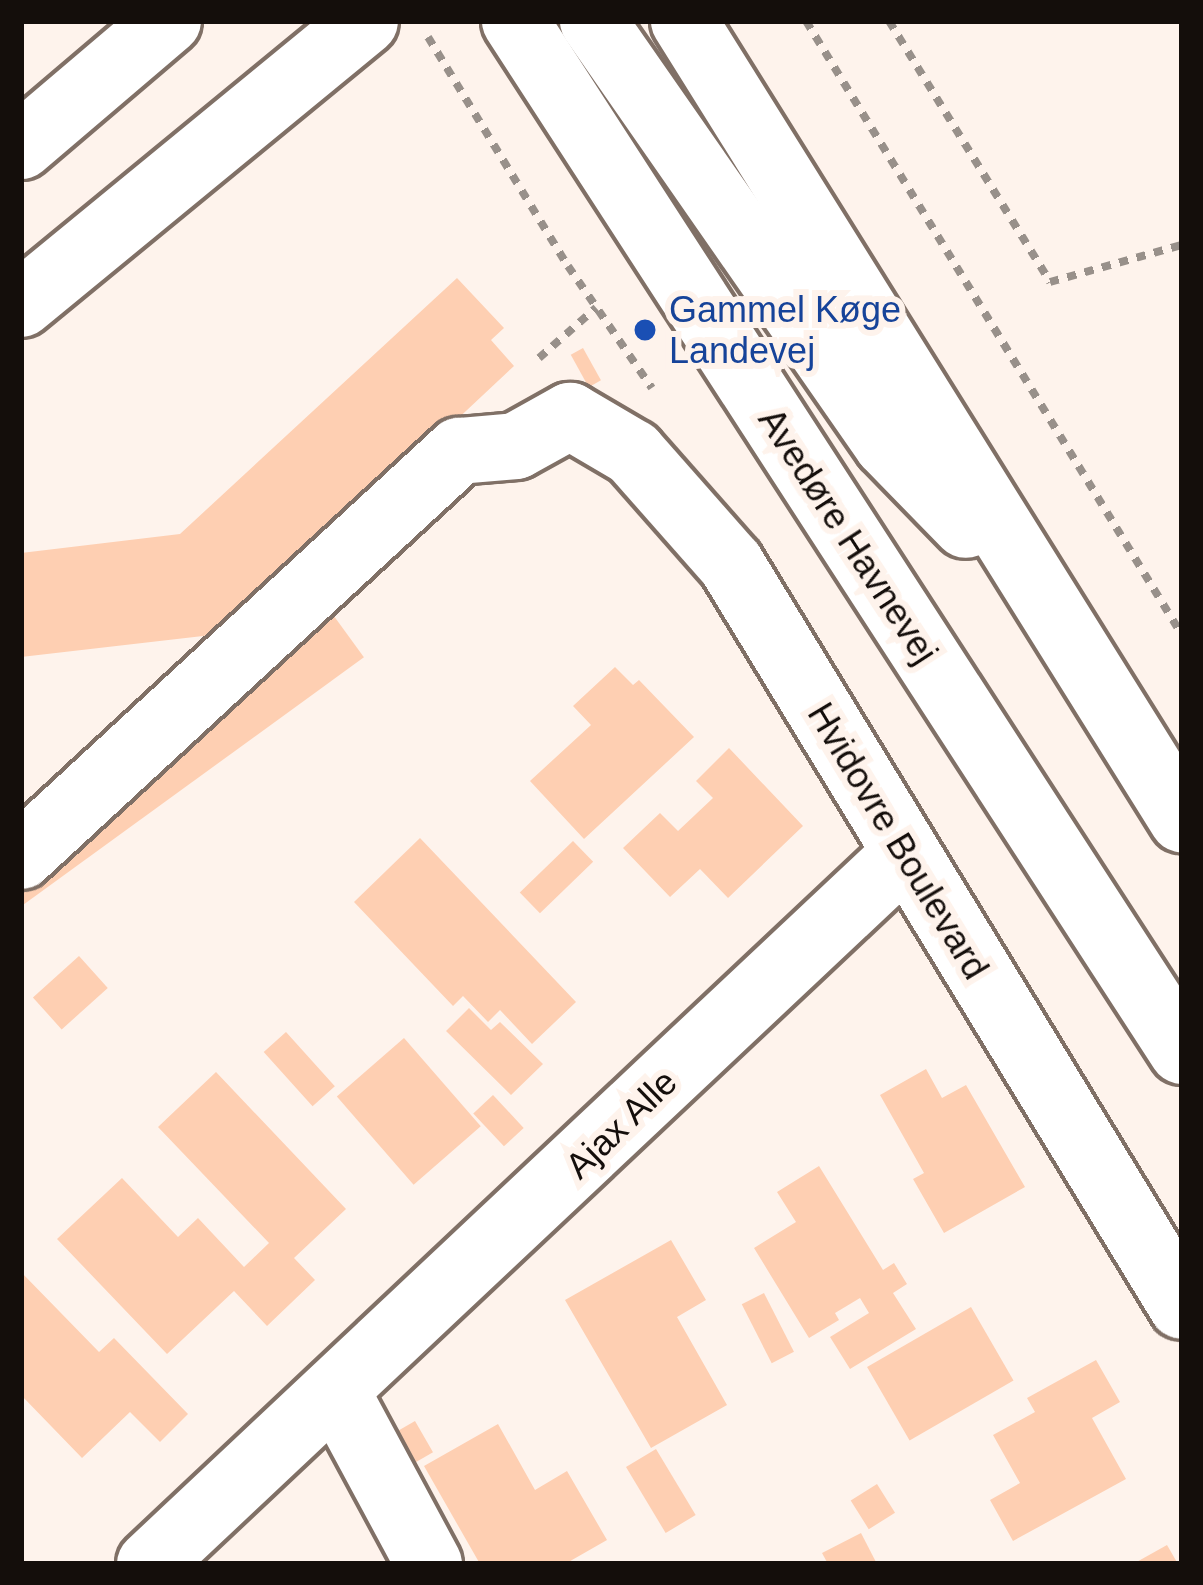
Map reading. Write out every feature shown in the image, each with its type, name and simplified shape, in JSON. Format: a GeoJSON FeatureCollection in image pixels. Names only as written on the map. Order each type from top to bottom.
{"type":"FeatureCollection","features":[{"type":"Feature","properties":{"kind":"street"},"geometry":{"type":"LineString","coordinates":[[21,146],[168,21]]}},
{"type":"Feature","properties":{"kind":"street"},"geometry":{"type":"LineString","coordinates":[[21,304],[365,21]]}},
{"type":"Feature","properties":{"kind":"street","name":"Avedøre Havnevej"},"geometry":{"type":"LineString","coordinates":[[514,21],[1182,1052]]}},
{"type":"Feature","properties":{"kind":"street"},"geometry":{"type":"LineString","coordinates":[[593,21],[887,444],[1057,617]]}},
{"type":"Feature","properties":{"kind":"street"},"geometry":{"type":"LineString","coordinates":[[684,21],[1182,818]]}},
{"type":"Feature","properties":{"kind":"street","name":"Hvidovre Boulevard"},"geometry":{"type":"LineString","coordinates":[[21,856],[459,451],[517,446],[569,416],[633,453],[731,565],[1182,1306]]}},
{"type":"Feature","properties":{"kind":"street","name":"Ajax Alle"},"geometry":{"type":"LineString","coordinates":[[150,1564],[338,1393],[904,855]]}},
{"type":"Feature","properties":{"kind":"street"},"geometry":{"type":"LineString","coordinates":[[338,1393],[429,1564]]}},
{"type":"Feature","properties":{"kind":"path"},"geometry":{"type":"LineString","coordinates":[[806,21],[1182,634]]}},
{"type":"Feature","properties":{"kind":"path"},"geometry":{"type":"LineString","coordinates":[[889,21],[1050,282],[1182,245]]}},
{"type":"Feature","properties":{"kind":"building"},"geometry":{"type":"Polygon","coordinates":[[[457,278],[504,328],[491,340],[514,366],[229,633],[21,657],[21,553],[180,534],[457,278]]]}},
{"type":"Feature","properties":{"kind":"building"},"geometry":{"type":"Polygon","coordinates":[[[583,348],[601,380],[589,387],[571,355],[583,348]]]}},
{"type":"Feature","properties":{"kind":"building"},"geometry":{"type":"Polygon","coordinates":[[[331,612],[364,657],[21,906],[21,837],[331,612]]]}},
{"type":"Feature","properties":{"kind":"building"},"geometry":{"type":"Polygon","coordinates":[[[615,667],[633,685],[639,680],[694,737],[584,839],[530,781],[591,725],[573,706],[615,667]]]}},
{"type":"Feature","properties":{"kind":"building"},"geometry":{"type":"Polygon","coordinates":[[[729,748],[803,826],[728,898],[700,869],[670,897],[623,848],[660,813],[678,831],[713,798],[696,781],[729,748]]]}},
{"type":"Feature","properties":{"kind":"building"},"geometry":{"type":"Polygon","coordinates":[[[420,838],[576,1002],[532,1044],[500,1010],[488,1022],[463,996],[453,1006],[354,902],[420,838]]]}},
{"type":"Feature","properties":{"kind":"building"},"geometry":{"type":"Polygon","coordinates":[[[573,841],[593,862],[540,913],[520,892],[573,841]]]}},
{"type":"Feature","properties":{"kind":"building"},"geometry":{"type":"Polygon","coordinates":[[[79,956],[108,988],[62,1029],[33,997],[79,956]]]}},
{"type":"Feature","properties":{"kind":"building"},"geometry":{"type":"Polygon","coordinates":[[[469,1008],[491,1030],[500,1022],[543,1064],[511,1095],[446,1031],[469,1008]]]}},
{"type":"Feature","properties":{"kind":"building"},"geometry":{"type":"Polygon","coordinates":[[[286,1032],[335,1086],[313,1106],[264,1052],[286,1032]]]}},
{"type":"Feature","properties":{"kind":"building"},"geometry":{"type":"Polygon","coordinates":[[[404,1038],[481,1126],[414,1185],[337,1096],[404,1038]]]}},
{"type":"Feature","properties":{"kind":"building"},"geometry":{"type":"Polygon","coordinates":[[[926,1069],[942,1098],[966,1085],[1025,1187],[944,1233],[913,1179],[924,1173],[880,1095],[926,1069]]]}},
{"type":"Feature","properties":{"kind":"building"},"geometry":{"type":"Polygon","coordinates":[[[216,1072],[346,1209],[294,1258],[315,1280],[267,1326],[234,1291],[167,1354],[57,1239],[122,1178],[178,1237],[198,1218],[244,1267],[269,1243],[158,1127],[216,1072]]]}},
{"type":"Feature","properties":{"kind":"building"},"geometry":{"type":"Polygon","coordinates":[[[493,1095],[524,1128],[504,1146],[473,1113],[493,1095]]]}},
{"type":"Feature","properties":{"kind":"building"},"geometry":{"type":"Polygon","coordinates":[[[819,1166],[883,1270],[894,1263],[907,1284],[893,1293],[916,1329],[850,1369],[830,1337],[869,1313],[860,1298],[835,1313],[839,1320],[809,1338],[754,1248],[796,1222],[777,1192],[819,1166]]]}},
{"type":"Feature","properties":{"kind":"building"},"geometry":{"type":"Polygon","coordinates":[[[671,1240],[706,1300],[677,1317],[727,1405],[651,1448],[565,1300],[671,1240]]]}},
{"type":"Feature","properties":{"kind":"building"},"geometry":{"type":"Polygon","coordinates":[[[21,1272],[99,1352],[114,1338],[188,1414],[160,1442],[130,1412],[82,1458],[21,1395],[21,1272]]]}},
{"type":"Feature","properties":{"kind":"building"},"geometry":{"type":"Polygon","coordinates":[[[764,1293],[794,1352],[772,1363],[742,1304],[764,1293]]]}},
{"type":"Feature","properties":{"kind":"building"},"geometry":{"type":"Polygon","coordinates":[[[971,1307],[1013,1381],[910,1441],[867,1367],[971,1307]]]}},
{"type":"Feature","properties":{"kind":"building"},"geometry":{"type":"Polygon","coordinates":[[[1096,1360],[1120,1402],[1092,1418],[1126,1479],[1013,1541],[990,1500],[1020,1483],[993,1435],[1035,1412],[1027,1398],[1096,1360]]]}},
{"type":"Feature","properties":{"kind":"building"},"geometry":{"type":"Polygon","coordinates":[[[415,1421],[433,1452],[407,1467],[389,1436],[415,1421]]]}},
{"type":"Feature","properties":{"kind":"building"},"geometry":{"type":"Polygon","coordinates":[[[498,1424],[535,1490],[567,1471],[607,1540],[565,1564],[480,1564],[424,1466],[498,1424]]]}},
{"type":"Feature","properties":{"kind":"building"},"geometry":{"type":"Polygon","coordinates":[[[656,1449],[696,1515],[666,1533],[626,1467],[656,1449]]]}},
{"type":"Feature","properties":{"kind":"building"},"geometry":{"type":"Polygon","coordinates":[[[877,1484],[895,1513],[869,1529],[851,1500],[877,1484]]]}},
{"type":"Feature","properties":{"kind":"building"},"geometry":{"type":"Polygon","coordinates":[[[861,1533],[877,1564],[828,1564],[822,1553],[861,1533]]]}},
{"type":"Feature","properties":{"kind":"building"},"geometry":{"type":"Polygon","coordinates":[[[1167,1545],[1178,1564],[1133,1564],[1167,1545]]]}},
{"type":"Feature","properties":{"kind":"place","name":"Gammel Køge Landevej"},"geometry":{"type":"Point","coordinates":[645,330]}}]}
